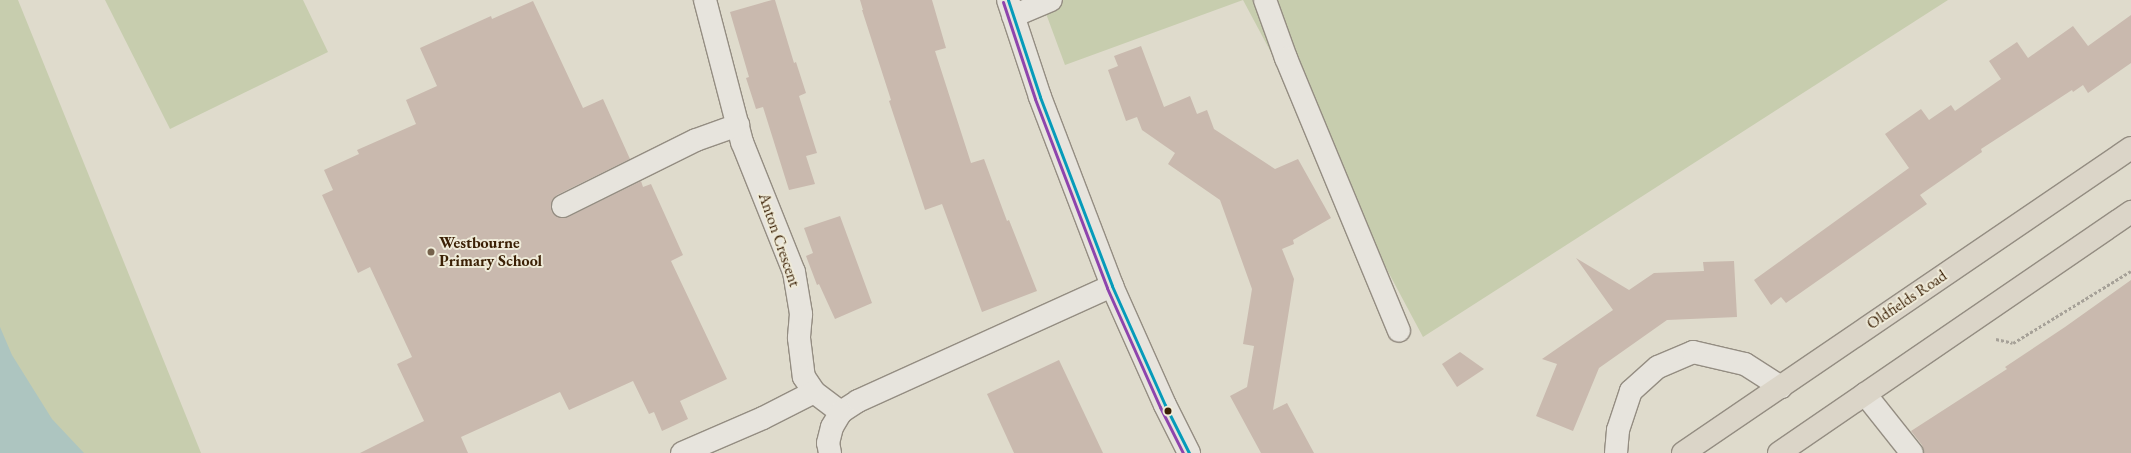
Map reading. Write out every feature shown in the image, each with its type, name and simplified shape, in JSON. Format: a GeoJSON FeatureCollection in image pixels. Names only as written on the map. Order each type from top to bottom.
{"type":"FeatureCollection","features":[{"type":"Feature","properties":{"kind":"highway","name":"Oldfields Road"},"geometry":{"type":"LineString","coordinates":[[1683,453],[2131,148]]}},
{"type":"Feature","properties":{"kind":"highway"},"geometry":{"type":"LineString","coordinates":[[1778,453],[2131,212]]}},
{"type":"Feature","properties":{"kind":"street","name":"Anton Crescent"},"geometry":{"type":"LineString","coordinates":[[705,0],[742,142],[794,272],[801,314],[799,338],[804,376],[814,392],[841,412]]}},
{"type":"Feature","properties":{"kind":"street"},"geometry":{"type":"LineString","coordinates":[[1051,0],[1011,8],[1040,97],[1112,286],[1165,405],[1189,453]]}},
{"type":"Feature","properties":{"kind":"street"},"geometry":{"type":"LineString","coordinates":[[1265,0],[1286,58],[1399,331]]}},
{"type":"Feature","properties":{"kind":"street"},"geometry":{"type":"LineString","coordinates":[[564,206],[696,140],[738,125]]}},
{"type":"Feature","properties":{"kind":"street"},"geometry":{"type":"LineString","coordinates":[[830,453],[828,444],[832,427],[841,412],[858,401],[1112,286]]}},
{"type":"Feature","properties":{"kind":"street"},"geometry":{"type":"LineString","coordinates":[[1616,453],[1618,430],[1631,391],[1658,367],[1694,352],[1745,364],[1781,387]]}},
{"type":"Feature","properties":{"kind":"street"},"geometry":{"type":"LineString","coordinates":[[682,453],[763,418],[814,392]]}},
{"type":"Feature","properties":{"kind":"street"},"geometry":{"type":"LineString","coordinates":[[1865,394],[1912,453]]}},
{"type":"Feature","properties":{"kind":"path"},"geometry":{"type":"LineString","coordinates":[[1990,337],[2012,343],[2131,271]]}},
{"type":"Feature","properties":{"kind":"green space"},"geometry":{"type":"Polygon","coordinates":[[[0,0],[18,0],[201,453],[0,453],[0,0]]]}},
{"type":"Feature","properties":{"kind":"green space"},"geometry":{"type":"Polygon","coordinates":[[[105,0],[303,0],[328,52],[170,129],[105,0]]]}},
{"type":"Feature","properties":{"kind":"green space"},"geometry":{"type":"Polygon","coordinates":[[[1041,0],[1243,0],[1065,65],[1041,0]]]}},
{"type":"Feature","properties":{"kind":"green space"},"geometry":{"type":"Polygon","coordinates":[[[1243,0],[1948,0],[1423,337],[1243,0]]]}},
{"type":"Feature","properties":{"kind":"water"},"geometry":{"type":"Polygon","coordinates":[[[0,327],[12,355],[52,419],[84,453],[0,453],[0,327]]]}},
{"type":"Feature","properties":{"kind":"building"},"geometry":{"type":"Polygon","coordinates":[[[775,0],[794,63],[796,62],[806,93],[799,96],[817,153],[806,156],[815,184],[789,190],[763,107],[756,109],[746,78],[749,77],[730,12],[775,0]]]}},
{"type":"Feature","properties":{"kind":"building"},"geometry":{"type":"Polygon","coordinates":[[[860,0],[932,0],[946,48],[935,51],[971,163],[984,159],[1007,221],[1009,220],[1037,291],[982,312],[942,204],[925,210],[889,101],[891,100],[860,0]]]}},
{"type":"Feature","properties":{"kind":"building"},"geometry":{"type":"Polygon","coordinates":[[[533,1],[583,108],[603,99],[630,159],[557,195],[553,199],[551,205],[552,212],[562,218],[568,217],[641,181],[643,187],[651,184],[683,255],[671,261],[727,379],[680,401],[688,419],[662,431],[654,412],[649,414],[633,381],[569,410],[560,392],[461,437],[468,453],[360,453],[424,421],[397,364],[412,357],[370,267],[358,273],[322,195],[333,190],[324,170],[359,154],[357,150],[416,124],[406,100],[437,86],[420,48],[491,16],[492,19],[533,1]]]}},
{"type":"Feature","properties":{"kind":"building"},"geometry":{"type":"Polygon","coordinates":[[[2131,15],[2131,63],[2088,93],[2083,85],[2073,92],[2072,90],[1981,149],[1982,152],[1920,195],[1927,204],[1786,303],[1781,297],[1771,305],[1754,280],[1909,168],[1885,134],[1921,109],[1929,120],[1951,105],[1955,111],[2001,79],[1989,61],[2017,42],[2028,58],[2073,26],[2088,46],[2131,15]]]}},
{"type":"Feature","properties":{"kind":"building"},"geometry":{"type":"Polygon","coordinates":[[[1141,46],[1164,107],[1190,96],[1197,114],[1207,110],[1214,129],[1275,169],[1298,159],[1331,218],[1293,240],[1294,244],[1282,249],[1294,279],[1273,410],[1287,403],[1314,453],[1261,453],[1230,396],[1247,387],[1254,346],[1243,344],[1252,289],[1220,200],[1168,164],[1175,153],[1142,130],[1137,117],[1126,121],[1108,70],[1118,66],[1114,56],[1141,46]]]}},
{"type":"Feature","properties":{"kind":"building"},"geometry":{"type":"Polygon","coordinates":[[[840,216],[872,303],[835,319],[819,284],[817,285],[806,256],[813,253],[804,228],[840,216]]]}},
{"type":"Feature","properties":{"kind":"building"},"geometry":{"type":"Polygon","coordinates":[[[1576,258],[1629,290],[1654,273],[1704,271],[1703,262],[1734,261],[1737,317],[1667,320],[1599,368],[1573,431],[1536,416],[1557,364],[1542,359],[1613,310],[1576,258]]]}},
{"type":"Feature","properties":{"kind":"building"},"geometry":{"type":"Polygon","coordinates":[[[2131,280],[2131,453],[1924,453],[1922,445],[1911,431],[2007,369],[2005,367],[2131,280]]]}},
{"type":"Feature","properties":{"kind":"building"},"geometry":{"type":"Polygon","coordinates":[[[1460,352],[1484,369],[1457,387],[1442,364],[1460,352]]]}},
{"type":"Feature","properties":{"kind":"building"},"geometry":{"type":"Polygon","coordinates":[[[1059,360],[1103,453],[1014,453],[987,394],[1059,360]]]}},
{"type":"Feature","properties":{"kind":"transit line"},"geometry":{"type":"LineString","coordinates":[[1008,0],[1040,97],[1112,286],[1165,405],[1189,453]]}},
{"type":"Feature","properties":{"kind":"transit line"},"geometry":{"type":"LineString","coordinates":[[1003,2],[1035,99],[1107,288],[1160,407],[1183,453]]}},
{"type":"Feature","properties":{"kind":"place","name":"Westbourne Primary School"},"geometry":{"type":"Point","coordinates":[431,252]}}]}
